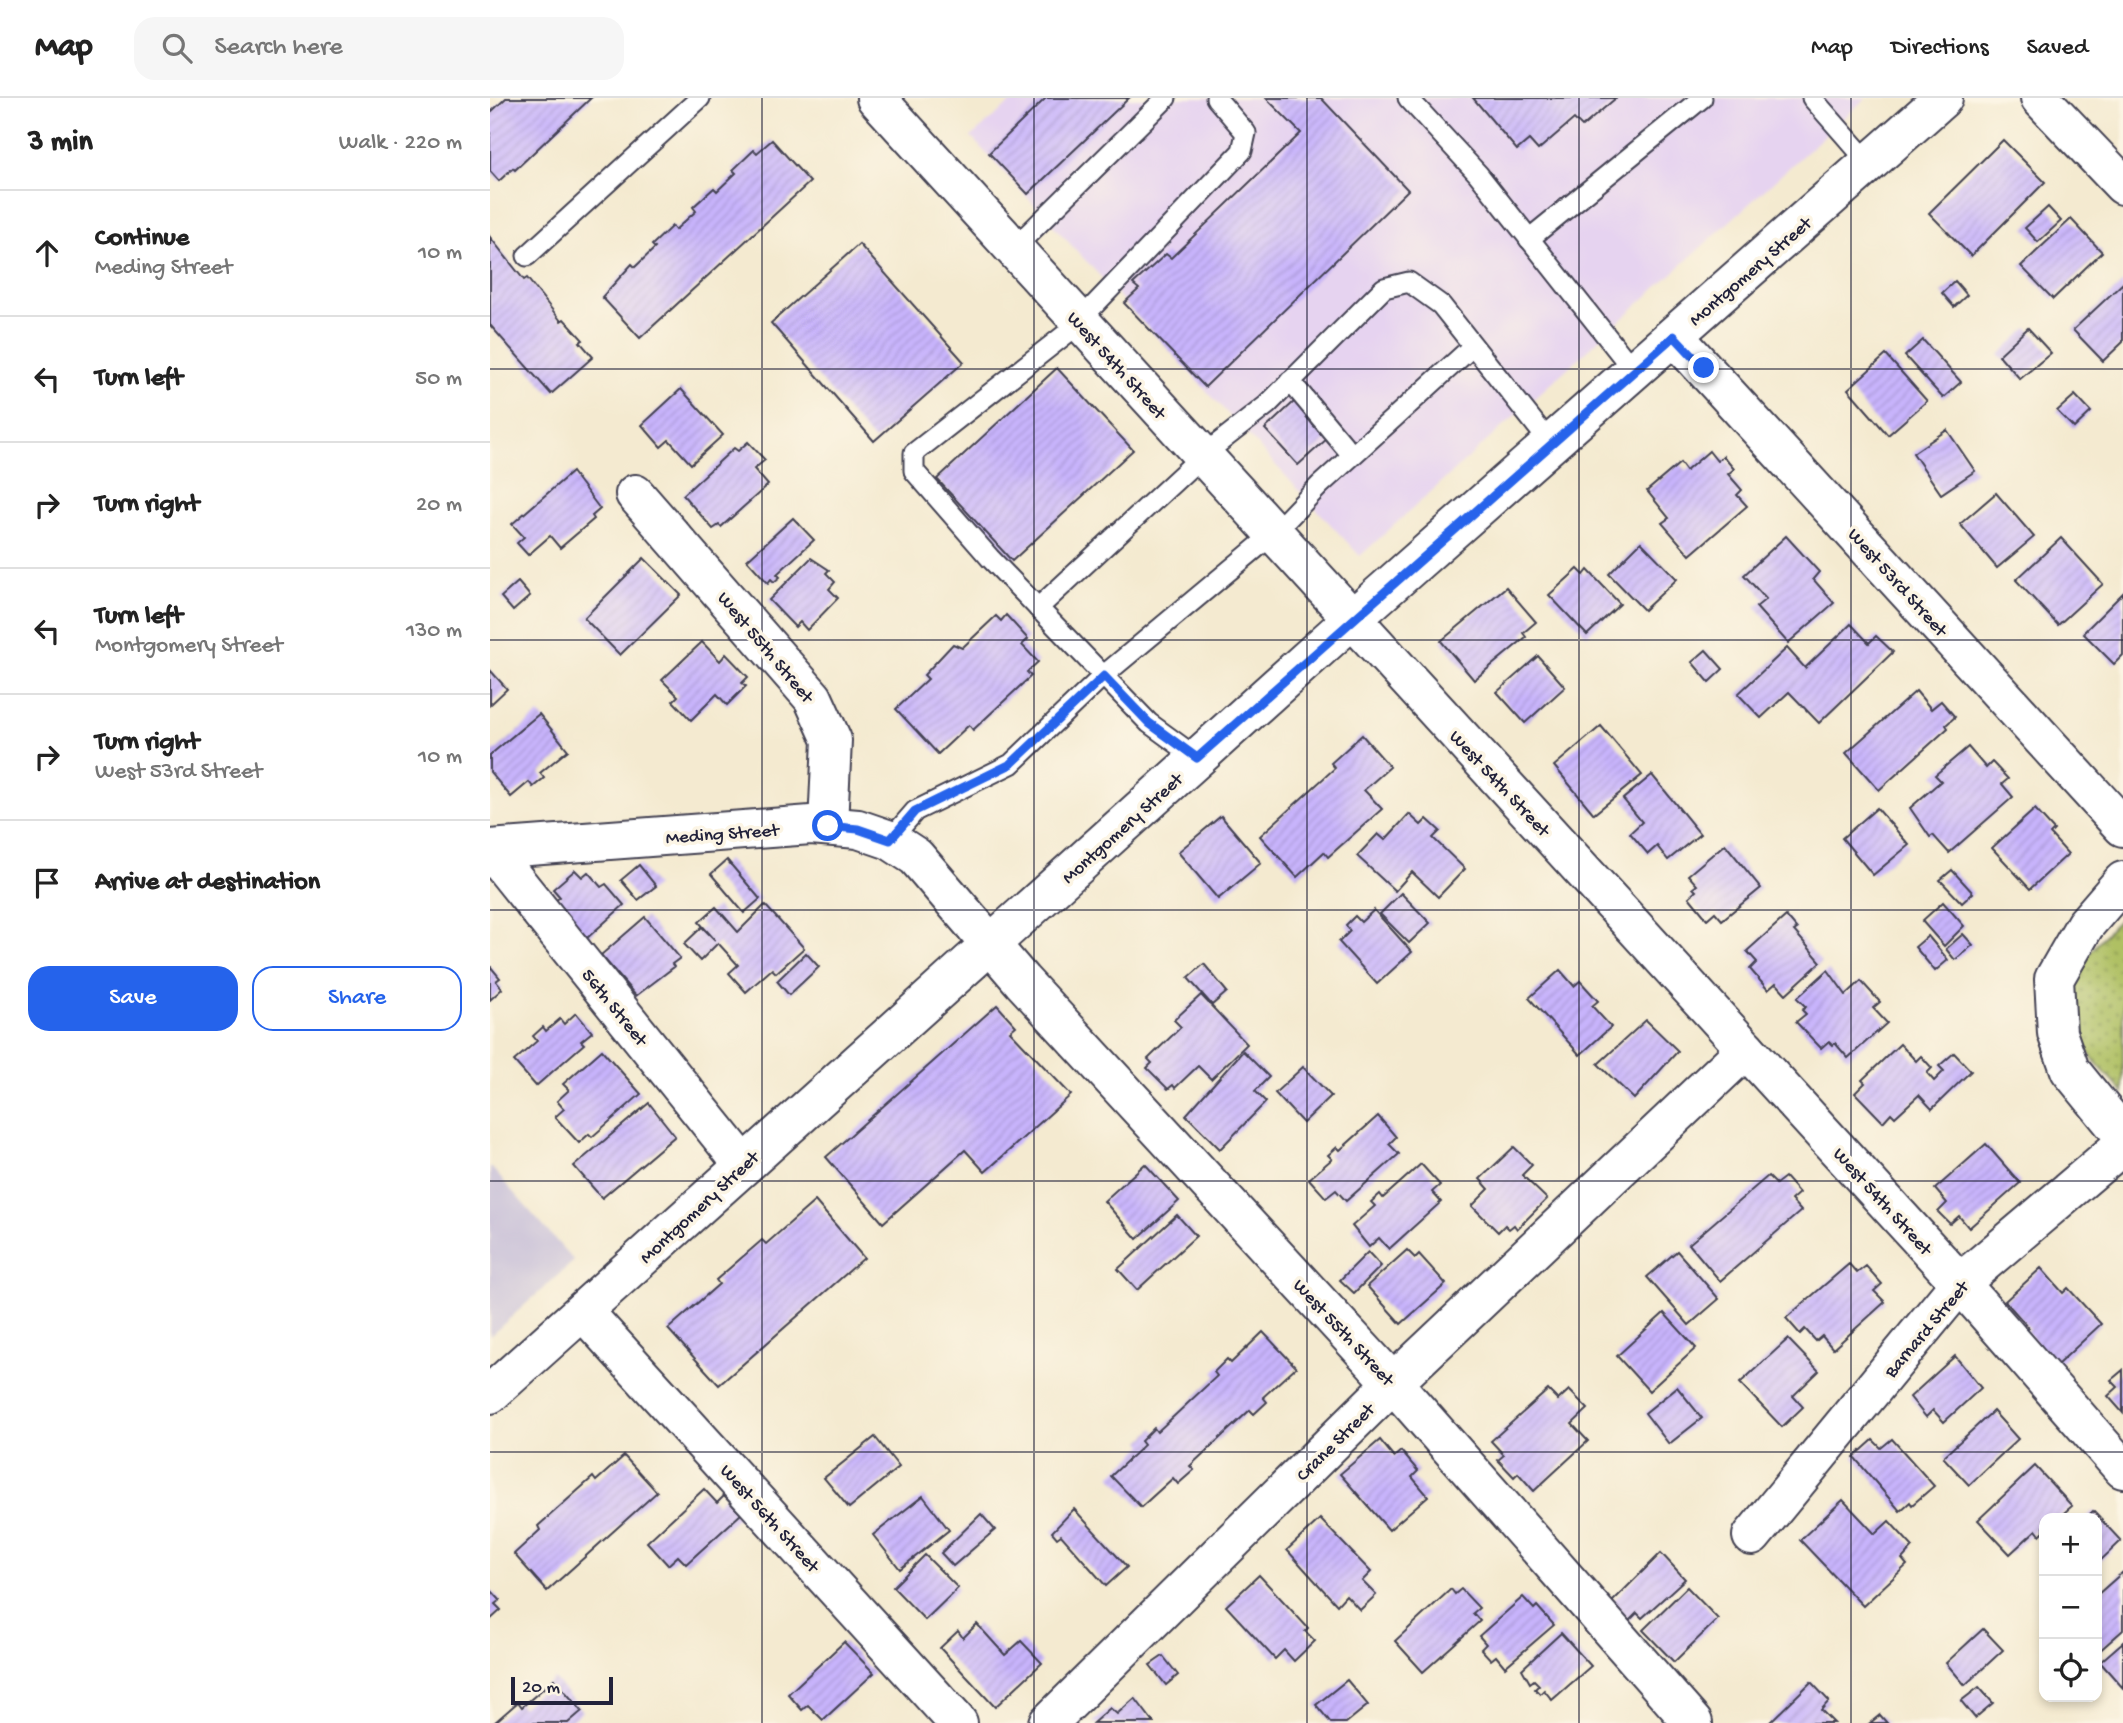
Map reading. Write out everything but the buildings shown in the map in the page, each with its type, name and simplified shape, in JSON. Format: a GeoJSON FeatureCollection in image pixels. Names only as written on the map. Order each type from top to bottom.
{"type":"FeatureCollection","features":[{"type":"Feature","properties":{"kind":"street","name":"West 54th Street"},"geometry":{"type":"LineString","coordinates":[[876,98],[1960,1283],[2123,1469]]}},
{"type":"Feature","properties":{"kind":"street","name":"Montgomery Street"},"geometry":{"type":"LineString","coordinates":[[490,1394],[1351,620],[1943,98]]}},
{"type":"Feature","properties":{"kind":"street"},"geometry":{"type":"LineString","coordinates":[[2040,98],[2123,185]]}},
{"type":"Feature","properties":{"kind":"street","name":"West 53rd Street"},"geometry":{"type":"LineString","coordinates":[[1674,336],[2123,827]]}},
{"type":"Feature","properties":{"kind":"street","name":"West 55th Street"},"geometry":{"type":"LineString","coordinates":[[635,494],[814,698],[832,740],[828,826]]}},
{"type":"Feature","properties":{"kind":"street","name":"Meding Street"},"geometry":{"type":"LineString","coordinates":[[490,849],[811,825],[858,829],[890,840],[916,857],[990,945]]}},
{"type":"Feature","properties":{"kind":"street","name":"56th Street"},"geometry":{"type":"LineString","coordinates":[[490,849],[743,1164]]}},
{"type":"Feature","properties":{"kind":"street"},"geometry":{"type":"LineString","coordinates":[[2123,881],[2085,925],[2054,979],[2057,1033],[2070,1070],[2123,1135]]}},
{"type":"Feature","properties":{"kind":"street","name":"West 55th Street"},"geometry":{"type":"LineString","coordinates":[[990,945],[1393,1383],[1693,1723]]}},
{"type":"Feature","properties":{"kind":"street","name":"Crane Street"},"geometry":{"type":"LineString","coordinates":[[1048,1723],[1393,1383],[1746,1049]]}},
{"type":"Feature","properties":{"kind":"street","name":"Barnard Street"},"geometry":{"type":"LineString","coordinates":[[1752,1536],[1960,1283],[2123,1145]]}},
{"type":"Feature","properties":{"kind":"street","name":"West 56th Street"},"geometry":{"type":"LineString","coordinates":[[583,1311],[958,1723]]}},
{"type":"Feature","properties":{"kind":"lane"},"geometry":{"type":"LineString","coordinates":[[527,256],[700,98]]}},
{"type":"Feature","properties":{"kind":"lane"},"geometry":{"type":"LineString","coordinates":[[1013,249],[1166,98]]}},
{"type":"Feature","properties":{"kind":"lane"},"geometry":{"type":"LineString","coordinates":[[1197,758],[1149,723],[989,558],[914,471],[914,453],[1079,322],[1242,150],[1246,133],[1216,98]]}},
{"type":"Feature","properties":{"kind":"lane"},"geometry":{"type":"LineString","coordinates":[[1409,98],[1478,174],[1634,371]]}},
{"type":"Feature","properties":{"kind":"lane"},"geometry":{"type":"LineString","coordinates":[[1529,239],[1702,98]]}},
{"type":"Feature","properties":{"kind":"lane"},"geometry":{"type":"LineString","coordinates":[[1812,98],[1870,163]]}},
{"type":"Feature","properties":{"kind":"lane"},"geometry":{"type":"LineString","coordinates":[[1038,608],[1202,456],[1266,405],[1384,288],[1409,282],[1441,305],[1550,444]]}},
{"type":"Feature","properties":{"kind":"lane"},"geometry":{"type":"LineString","coordinates":[[890,840],[915,811],[1011,764],[1104,676],[1273,534],[1352,455],[1473,346]]}},
{"type":"Feature","properties":{"kind":"lane"},"geometry":{"type":"LineString","coordinates":[[1290,381],[1352,455]]}},
{"type":"Feature","properties":{"kind":"shaded area"},"geometry":{"type":"Polygon","coordinates":[[[1016,98],[1866,98],[1360,556],[971,137],[1016,98]]]}},
{"type":"Feature","properties":{"kind":"shaded area"},"geometry":{"type":"Polygon","coordinates":[[[490,1166],[574,1261],[490,1336],[490,1166]]]}},
{"type":"Feature","properties":{"kind":"green space"},"geometry":{"type":"Polygon","coordinates":[[[2123,916],[2123,1092],[2084,1047],[2074,1029],[2070,1011],[2071,993],[2086,959],[2123,916]]]}},
{"type":"Feature","properties":{"kind":"route"},"geometry":{"type":"LineString","coordinates":[[828,826],[858,829],[890,840],[915,811],[1011,764],[1104,676],[1149,723],[1197,758],[1674,336],[1704,368]]}}]}
